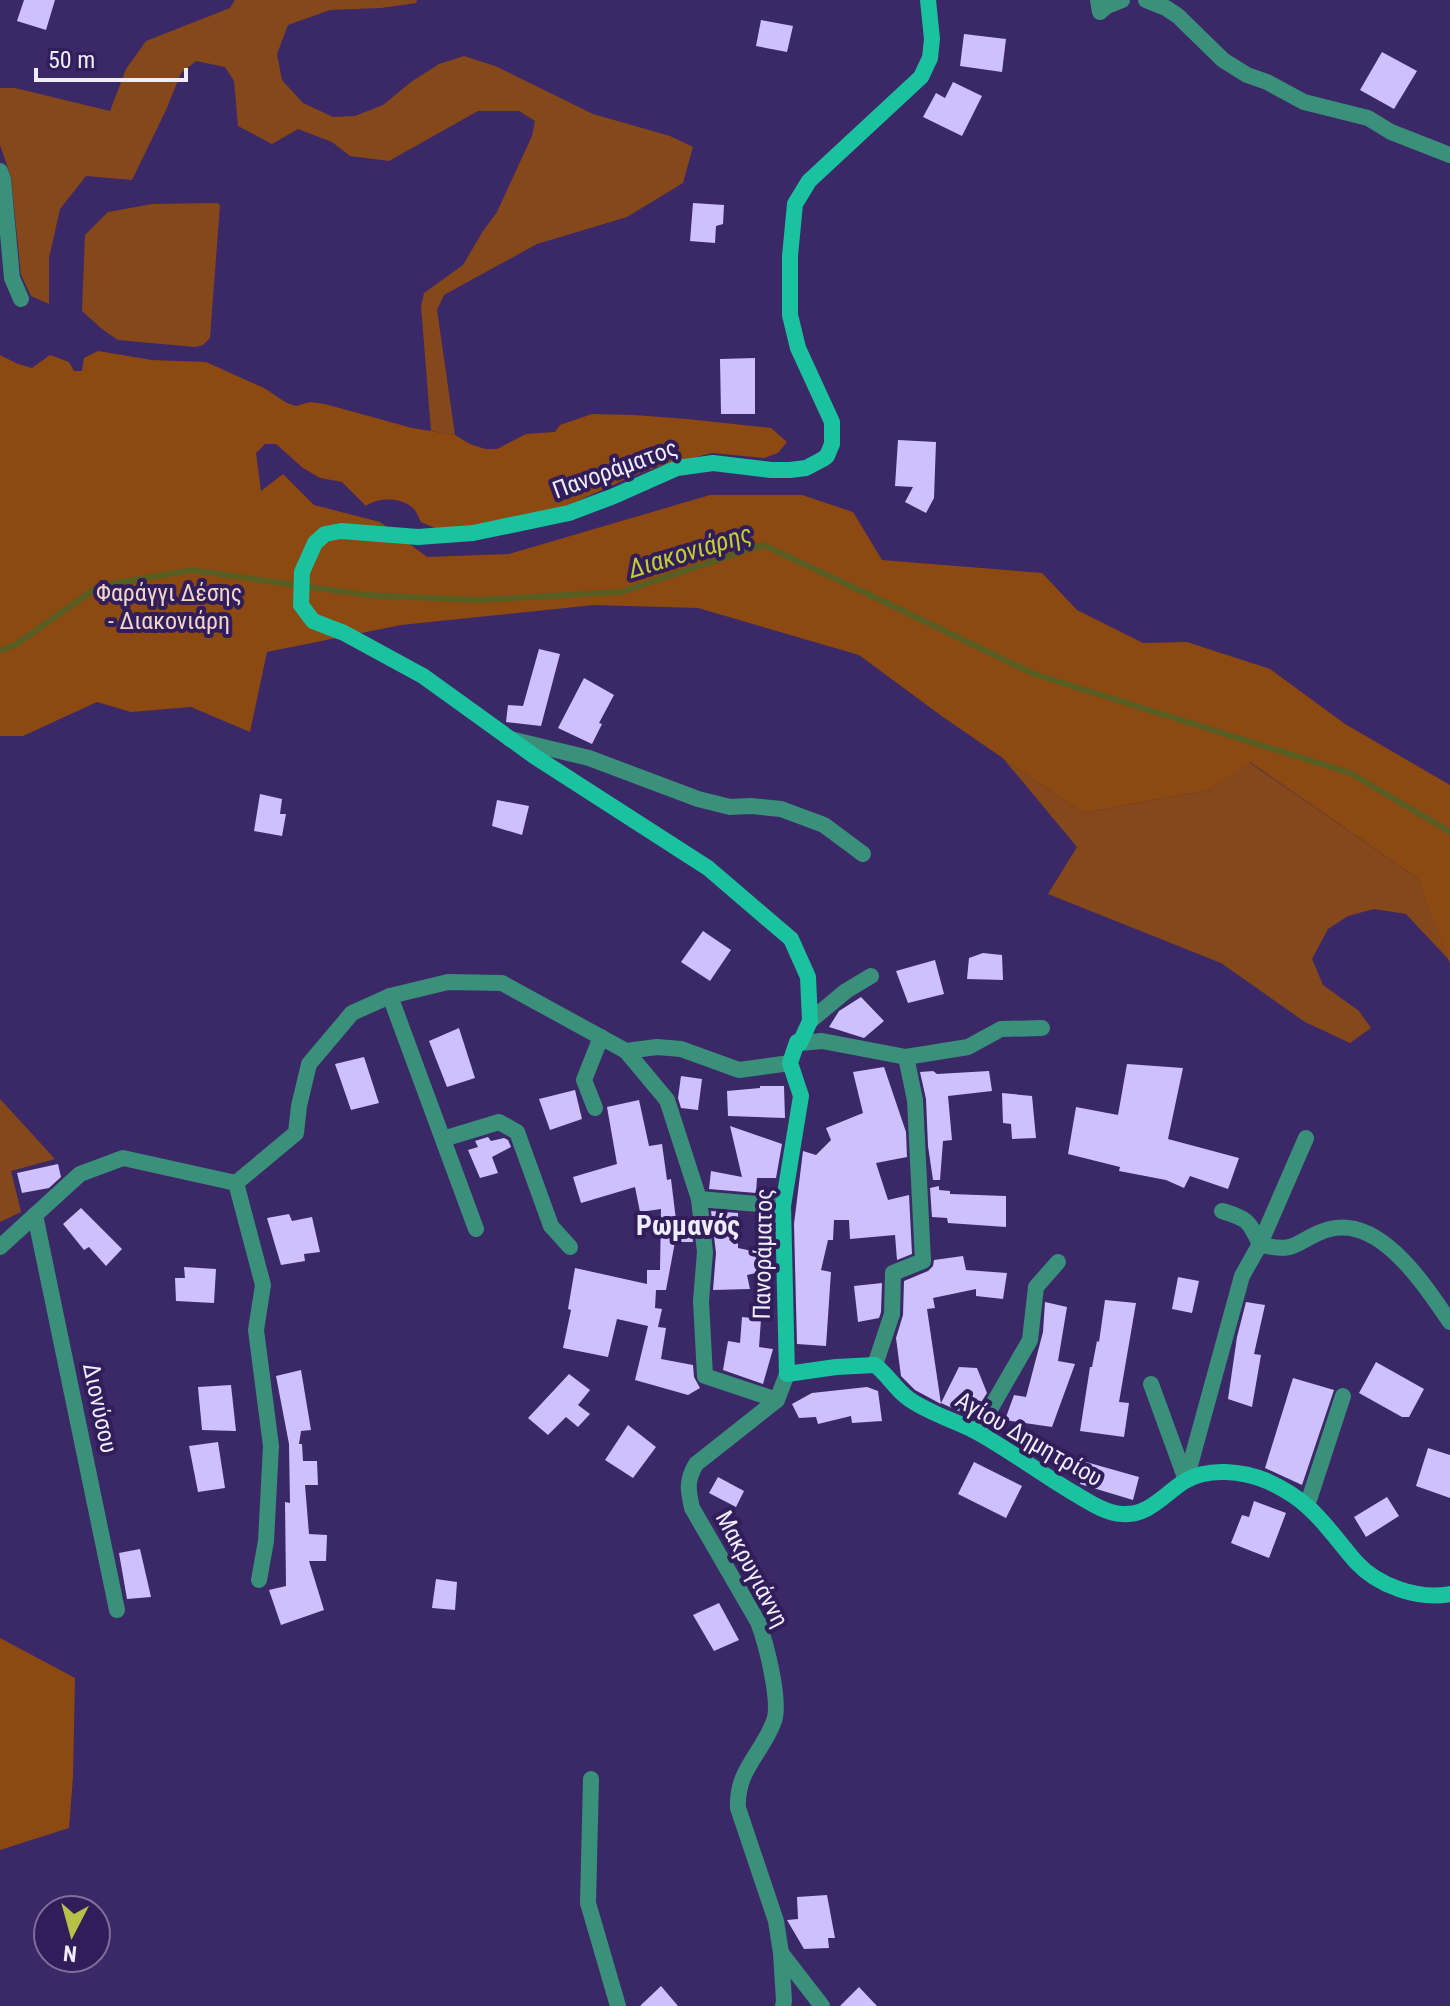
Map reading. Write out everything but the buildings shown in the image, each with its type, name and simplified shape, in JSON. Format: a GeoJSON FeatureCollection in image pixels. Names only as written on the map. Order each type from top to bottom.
{"type":"FeatureCollection","features":[{"type":"Feature","properties":{"kind":"main road","name":"Πανοράματος"},"geometry":{"type":"LineString","coordinates":[[510,739],[423,676],[344,633],[313,621],[301,605],[301,594],[302,572],[315,543],[325,534],[341,531],[418,537],[473,533],[569,513],[677,468],[713,463],[790,470],[813,465],[827,456],[832,444],[832,422],[798,348],[790,315],[795,204],[809,181],[921,77],[930,58],[932,39],[928,0]]}},
{"type":"Feature","properties":{"kind":"main road"},"geometry":{"type":"LineString","coordinates":[[510,739],[708,868],[791,939],[808,977],[810,1021],[800,1043],[797,1042],[790,1063]]}},
{"type":"Feature","properties":{"kind":"main road","name":"Πανοράματος"},"geometry":{"type":"LineString","coordinates":[[787,1374],[783,1206],[801,1096],[790,1063]]}},
{"type":"Feature","properties":{"kind":"main road"},"geometry":{"type":"LineString","coordinates":[[787,1374],[875,1365]]}},
{"type":"Feature","properties":{"kind":"main road","name":"Αγίου Δημητρίου"},"geometry":{"type":"LineString","coordinates":[[875,1365],[912,1401],[977,1432],[1108,1512],[1123,1515],[1154,1506],[1186,1480],[1213,1472],[1254,1477],[1307,1506],[1358,1565],[1377,1579],[1417,1594],[1450,1594]]}},
{"type":"Feature","properties":{"kind":"street"},"geometry":{"type":"LineString","coordinates":[[1098,0],[1100,12],[1122,0]]}},
{"type":"Feature","properties":{"kind":"street"},"geometry":{"type":"LineString","coordinates":[[1146,0],[1178,16],[1223,60],[1247,75],[1304,102],[1368,118],[1391,132],[1450,155]]}},
{"type":"Feature","properties":{"kind":"street"},"geometry":{"type":"LineString","coordinates":[[0,171],[12,278],[21,299]]}},
{"type":"Feature","properties":{"kind":"street"},"geometry":{"type":"LineString","coordinates":[[510,739],[589,758],[698,799],[730,807],[781,809],[824,825],[863,854]]}},
{"type":"Feature","properties":{"kind":"street"},"geometry":{"type":"LineString","coordinates":[[810,1021],[846,991],[871,976]]}},
{"type":"Feature","properties":{"kind":"street"},"geometry":{"type":"LineString","coordinates":[[236,1183],[296,1133],[309,1064],[352,1013],[390,996],[448,982],[502,983],[626,1051],[667,1100],[699,1199],[705,1252],[701,1301],[705,1376],[777,1400],[787,1374]]}},
{"type":"Feature","properties":{"kind":"street"},"geometry":{"type":"LineString","coordinates":[[390,996],[476,1229]]}},
{"type":"Feature","properties":{"kind":"street"},"geometry":{"type":"LineString","coordinates":[[800,1043],[822,1041],[906,1057],[968,1047],[1001,1029],[1042,1028]]}},
{"type":"Feature","properties":{"kind":"street"},"geometry":{"type":"LineString","coordinates":[[595,1108],[584,1080],[601,1037]]}},
{"type":"Feature","properties":{"kind":"street"},"geometry":{"type":"LineString","coordinates":[[626,1051],[657,1047],[681,1049],[739,1070],[790,1063]]}},
{"type":"Feature","properties":{"kind":"street"},"geometry":{"type":"LineString","coordinates":[[875,1365],[892,1314],[893,1273],[923,1261],[915,1100],[906,1057]]}},
{"type":"Feature","properties":{"kind":"street"},"geometry":{"type":"LineString","coordinates":[[443,1139],[499,1122],[517,1132],[551,1226],[570,1247]]}},
{"type":"Feature","properties":{"kind":"street"},"geometry":{"type":"LineString","coordinates":[[1186,1480],[1242,1276],[1260,1244],[1306,1138]]}},
{"type":"Feature","properties":{"kind":"street"},"geometry":{"type":"LineString","coordinates":[[0,1247],[80,1174],[123,1158],[236,1183]]}},
{"type":"Feature","properties":{"kind":"street"},"geometry":{"type":"LineString","coordinates":[[236,1183],[263,1285],[256,1330],[271,1446],[266,1541],[259,1580]]}},
{"type":"Feature","properties":{"kind":"street"},"geometry":{"type":"LineString","coordinates":[[699,1199],[783,1206]]}},
{"type":"Feature","properties":{"kind":"street"},"geometry":{"type":"LineString","coordinates":[[1222,1211],[1249,1222],[1260,1244],[1276,1249],[1290,1248],[1330,1229],[1366,1231],[1387,1244],[1425,1286],[1450,1322]]}},
{"type":"Feature","properties":{"kind":"street","name":"Διονύσου"},"geometry":{"type":"LineString","coordinates":[[35,1215],[117,1610]]}},
{"type":"Feature","properties":{"kind":"street"},"geometry":{"type":"LineString","coordinates":[[977,1432],[1030,1340],[1036,1287],[1058,1262]]}},
{"type":"Feature","properties":{"kind":"street"},"geometry":{"type":"LineString","coordinates":[[1151,1384],[1186,1480]]}},
{"type":"Feature","properties":{"kind":"street"},"geometry":{"type":"LineString","coordinates":[[1307,1506],[1343,1396]]}},
{"type":"Feature","properties":{"kind":"street","name":"Μακρυγιάννη"},"geometry":{"type":"LineString","coordinates":[[777,1400],[696,1464],[690,1476],[688,1492],[692,1508],[758,1622],[764,1638],[776,1703],[775,1719],[740,1781],[737,1794],[738,1808],[776,1921],[783,2006]]}},
{"type":"Feature","properties":{"kind":"street"},"geometry":{"type":"LineString","coordinates":[[591,1779],[588,1903],[618,2006]]}},
{"type":"Feature","properties":{"kind":"street"},"geometry":{"type":"LineString","coordinates":[[781,1953],[822,2006]]}},
{"type":"Feature","properties":{"kind":"shaded area"},"geometry":{"type":"Polygon","coordinates":[[[235,0],[417,0],[416,3],[381,8],[330,10],[288,25],[277,54],[282,80],[303,103],[333,117],[355,116],[383,105],[439,64],[464,56],[495,66],[593,114],[670,136],[693,147],[683,183],[627,217],[537,244],[444,295],[437,310],[455,435],[431,431],[421,306],[424,293],[463,265],[497,212],[532,136],[535,121],[519,111],[478,111],[389,161],[350,156],[332,142],[298,129],[272,144],[238,126],[234,81],[225,67],[196,61],[181,73],[132,180],[86,176],[60,209],[49,258],[49,304],[31,296],[21,275],[11,177],[0,145],[0,88],[15,88],[110,111],[126,69],[146,41],[230,8],[235,0]]]}},
{"type":"Feature","properties":{"kind":"shaded area"},"geometry":{"type":"Polygon","coordinates":[[[152,204],[220,205],[210,338],[203,345],[195,347],[118,340],[82,311],[85,235],[108,212],[152,204]]]}},
{"type":"Feature","properties":{"kind":"shaded area"},"geometry":{"type":"Polygon","coordinates":[[[1002,757],[1083,813],[1209,790],[1249,762],[1417,878],[1449,960],[1406,914],[1374,909],[1348,916],[1328,929],[1312,959],[1323,985],[1359,1011],[1371,1028],[1350,1043],[1305,1022],[1221,963],[1048,894],[1077,847],[1002,757]]]}},
{"type":"Feature","properties":{"kind":"shaded area"},"geometry":{"type":"Polygon","coordinates":[[[0,1099],[55,1159],[11,1171],[21,1212],[0,1222],[0,1099]]]}},
{"type":"Feature","properties":{"kind":"green space","name":"Φαράγγι Δέσης - Διακονιάρη"},"geometry":{"type":"Polygon","coordinates":[[[98,351],[152,360],[206,362],[296,406],[310,402],[325,404],[412,428],[455,435],[485,449],[497,449],[526,434],[555,432],[560,425],[592,414],[687,419],[771,428],[787,442],[778,453],[764,458],[712,453],[660,466],[560,509],[486,524],[437,529],[421,522],[414,509],[400,501],[382,500],[366,506],[342,482],[320,478],[303,468],[276,444],[265,444],[256,453],[261,491],[283,474],[314,505],[380,522],[427,557],[509,554],[710,495],[802,495],[853,512],[882,560],[1042,573],[1077,610],[1143,643],[1187,642],[1270,669],[1345,724],[1450,785],[1450,964],[1417,878],[1250,762],[1209,790],[1083,813],[859,655],[698,608],[594,605],[401,625],[267,652],[250,732],[191,707],[131,712],[97,702],[23,736],[0,736],[0,355],[32,368],[50,355],[69,362],[74,371],[82,371],[84,358],[98,351]]]}},
{"type":"Feature","properties":{"kind":"green space"},"geometry":{"type":"Polygon","coordinates":[[[0,1638],[75,1678],[69,1828],[0,1850],[0,1638]]]}},
{"type":"Feature","properties":{"kind":"waterway","name":"Διακονιάρης"},"geometry":{"type":"LineString","coordinates":[[0,651],[15,645],[99,586],[192,570],[366,595],[477,600],[621,592],[763,545],[1034,674],[1350,773],[1450,832]]}},
{"type":"Feature","properties":{"kind":"district","name":"Ρωμανός"},"geometry":{"type":"Point","coordinates":[688,1225]}}]}
